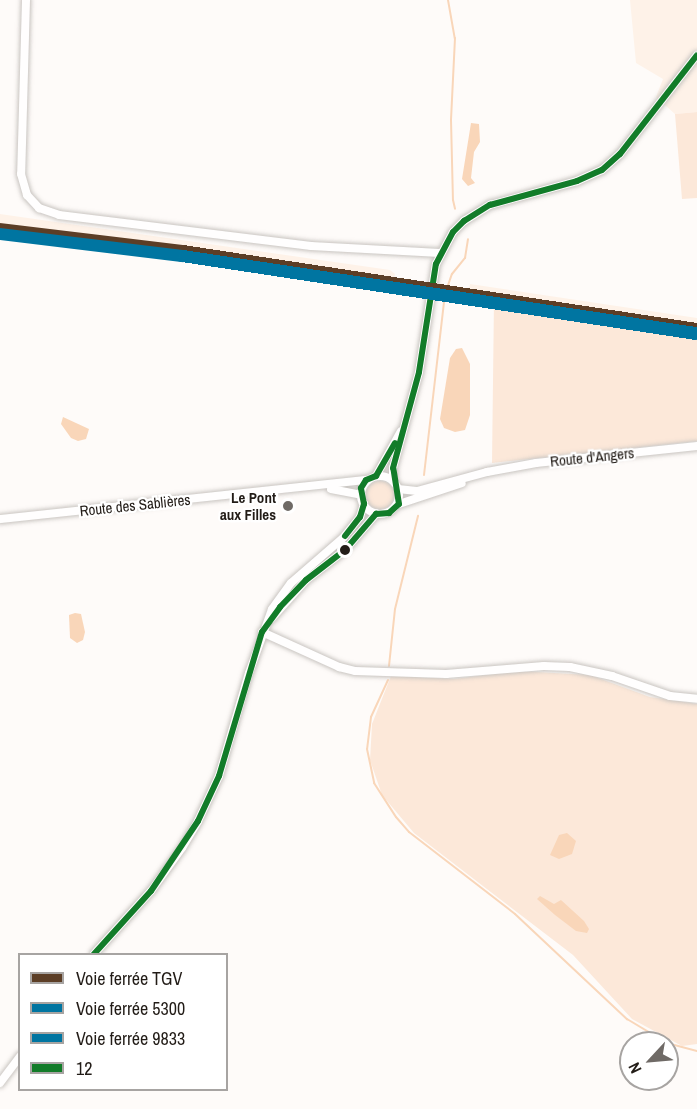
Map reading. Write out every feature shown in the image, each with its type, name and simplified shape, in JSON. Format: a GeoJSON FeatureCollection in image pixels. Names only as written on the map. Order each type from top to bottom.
{"type":"FeatureCollection","features":[{"type":"Feature","properties":{"kind":"street"},"geometry":{"type":"LineString","coordinates":[[26,0],[21,174],[27,195],[39,208],[59,215],[311,246],[440,253]]}},
{"type":"Feature","properties":{"kind":"street"},"geometry":{"type":"LineString","coordinates":[[262,632],[286,600],[306,580],[345,550],[376,514],[389,513],[399,504],[398,489],[393,480],[393,468],[419,372],[436,264],[453,232],[480,210],[513,197],[584,179],[612,162],[697,55]]}},
{"type":"Feature","properties":{"kind":"street"},"geometry":{"type":"LineString","coordinates":[[404,252],[436,264]]}},
{"type":"Feature","properties":{"kind":"street"},"geometry":{"type":"LineString","coordinates":[[95,953],[151,891],[182,848],[219,776],[267,617],[280,596],[343,538],[360,517],[366,480],[376,476],[390,455],[408,414]]}},
{"type":"Feature","properties":{"kind":"street","name":"Route d'Angers"},"geometry":{"type":"LineString","coordinates":[[398,489],[417,491],[487,472],[536,463],[697,446]]}},
{"type":"Feature","properties":{"kind":"street","name":"Route d'Angers"},"geometry":{"type":"LineString","coordinates":[[399,504],[451,488],[487,472]]}},
{"type":"Feature","properties":{"kind":"street"},"geometry":{"type":"LineString","coordinates":[[376,476],[393,480]]}},
{"type":"Feature","properties":{"kind":"street","name":"Route des Sablières"},"geometry":{"type":"LineString","coordinates":[[0,519],[366,480]]}},
{"type":"Feature","properties":{"kind":"street","name":"Route des Sablières"},"geometry":{"type":"LineString","coordinates":[[307,488],[339,489],[362,500]]}},
{"type":"Feature","properties":{"kind":"street"},"geometry":{"type":"LineString","coordinates":[[362,500],[376,514]]}},
{"type":"Feature","properties":{"kind":"street"},"geometry":{"type":"LineString","coordinates":[[262,632],[339,667],[355,671],[446,674],[532,666],[570,667],[612,676],[670,696],[697,699]]}},
{"type":"Feature","properties":{"kind":"street"},"geometry":{"type":"LineString","coordinates":[[0,1083],[18,1059]]}},
{"type":"Feature","properties":{"kind":"shaded area"},"geometry":{"type":"Polygon","coordinates":[[[630,0],[697,0],[697,112],[675,114],[656,97],[663,79],[636,63],[630,0]]]}},
{"type":"Feature","properties":{"kind":"shaded area"},"geometry":{"type":"Polygon","coordinates":[[[697,112],[697,198],[682,199],[675,114],[697,112]]]}},
{"type":"Feature","properties":{"kind":"shaded area"},"geometry":{"type":"Polygon","coordinates":[[[471,123],[479,124],[480,142],[474,152],[471,178],[475,183],[468,186],[462,179],[471,123]]]}},
{"type":"Feature","properties":{"kind":"shaded area"},"geometry":{"type":"Polygon","coordinates":[[[0,214],[390,270],[395,274],[393,285],[383,286],[0,234],[0,214]]]}},
{"type":"Feature","properties":{"kind":"shaded area"},"geometry":{"type":"Polygon","coordinates":[[[470,284],[697,318],[697,336],[468,295],[470,284]]]}},
{"type":"Feature","properties":{"kind":"shaded area"},"geometry":{"type":"Polygon","coordinates":[[[494,300],[697,336],[697,441],[492,463],[494,300]]]}},
{"type":"Feature","properties":{"kind":"shaded area"},"geometry":{"type":"Polygon","coordinates":[[[462,348],[470,364],[470,415],[465,430],[455,432],[444,428],[440,419],[450,358],[456,349],[462,348]]]}},
{"type":"Feature","properties":{"kind":"shaded area"},"geometry":{"type":"Polygon","coordinates":[[[63,417],[89,429],[86,439],[78,441],[71,438],[61,424],[63,417]]]}},
{"type":"Feature","properties":{"kind":"shaded area"},"geometry":{"type":"Polygon","coordinates":[[[380,481],[390,485],[394,495],[390,505],[380,509],[370,505],[366,495],[370,485],[380,481]]]}},
{"type":"Feature","properties":{"kind":"shaded area"},"geometry":{"type":"Polygon","coordinates":[[[81,614],[85,632],[83,640],[77,643],[70,638],[69,615],[81,614]]]}},
{"type":"Feature","properties":{"kind":"shaded area"},"geometry":{"type":"Polygon","coordinates":[[[518,671],[590,675],[650,697],[697,704],[697,1044],[682,1046],[679,1044],[679,1031],[654,1031],[632,1019],[573,955],[414,833],[382,795],[370,760],[372,724],[391,676],[454,679],[518,671]]]}},
{"type":"Feature","properties":{"kind":"shaded area"},"geometry":{"type":"Polygon","coordinates":[[[567,833],[576,841],[572,854],[559,859],[550,855],[559,835],[567,833]]]}},
{"type":"Feature","properties":{"kind":"shaded area"},"geometry":{"type":"Polygon","coordinates":[[[540,896],[554,904],[561,900],[584,921],[589,929],[587,933],[576,931],[555,915],[537,899],[540,896]]]}},
{"type":"Feature","properties":{"kind":"waterway"},"geometry":{"type":"LineString","coordinates":[[448,0],[455,38],[451,120],[455,209]]}},
{"type":"Feature","properties":{"kind":"waterway"},"geometry":{"type":"LineString","coordinates":[[424,475],[445,294],[452,274],[465,258],[468,239]]}},
{"type":"Feature","properties":{"kind":"waterway"},"geometry":{"type":"LineString","coordinates":[[389,666],[395,609],[418,516]]}},
{"type":"Feature","properties":{"kind":"waterway"},"geometry":{"type":"LineString","coordinates":[[388,680],[371,717],[367,749],[374,783],[396,817],[409,832],[515,914],[627,1019],[647,1031]]}},
{"type":"Feature","properties":{"kind":"waterway"},"geometry":{"type":"LineString","coordinates":[[679,1046],[697,1051]]}},
{"type":"Feature","properties":{"kind":"rail line","name":"TGV"},"geometry":{"type":"LineString","coordinates":[[0,227],[183,249],[697,327]]}},
{"type":"Feature","properties":{"kind":"rail line","name":"9833"},"geometry":{"type":"LineString","coordinates":[[0,232],[183,254],[696,331]]}},
{"type":"Feature","properties":{"kind":"rail line","name":"5300"},"geometry":{"type":"LineString","coordinates":[[0,236],[182,258],[696,336]]}},
{"type":"Feature","properties":{"kind":"transit line","name":"12"},"geometry":{"type":"LineString","coordinates":[[95,953],[151,891],[198,821],[219,776],[262,632],[280,607],[306,580],[345,550],[376,514],[389,513],[399,504],[393,468],[419,372],[436,264],[453,232],[464,221],[490,205],[577,181],[602,170],[620,154],[697,55]]}},
{"type":"Feature","properties":{"kind":"transit line","name":"12"},"geometry":{"type":"LineString","coordinates":[[345,536],[360,517],[364,504],[361,488],[366,480],[376,476],[395,443]]}},
{"type":"Feature","properties":{"kind":"place","name":"Le Pont aux Filles"},"geometry":{"type":"Point","coordinates":[288,506]}}]}
